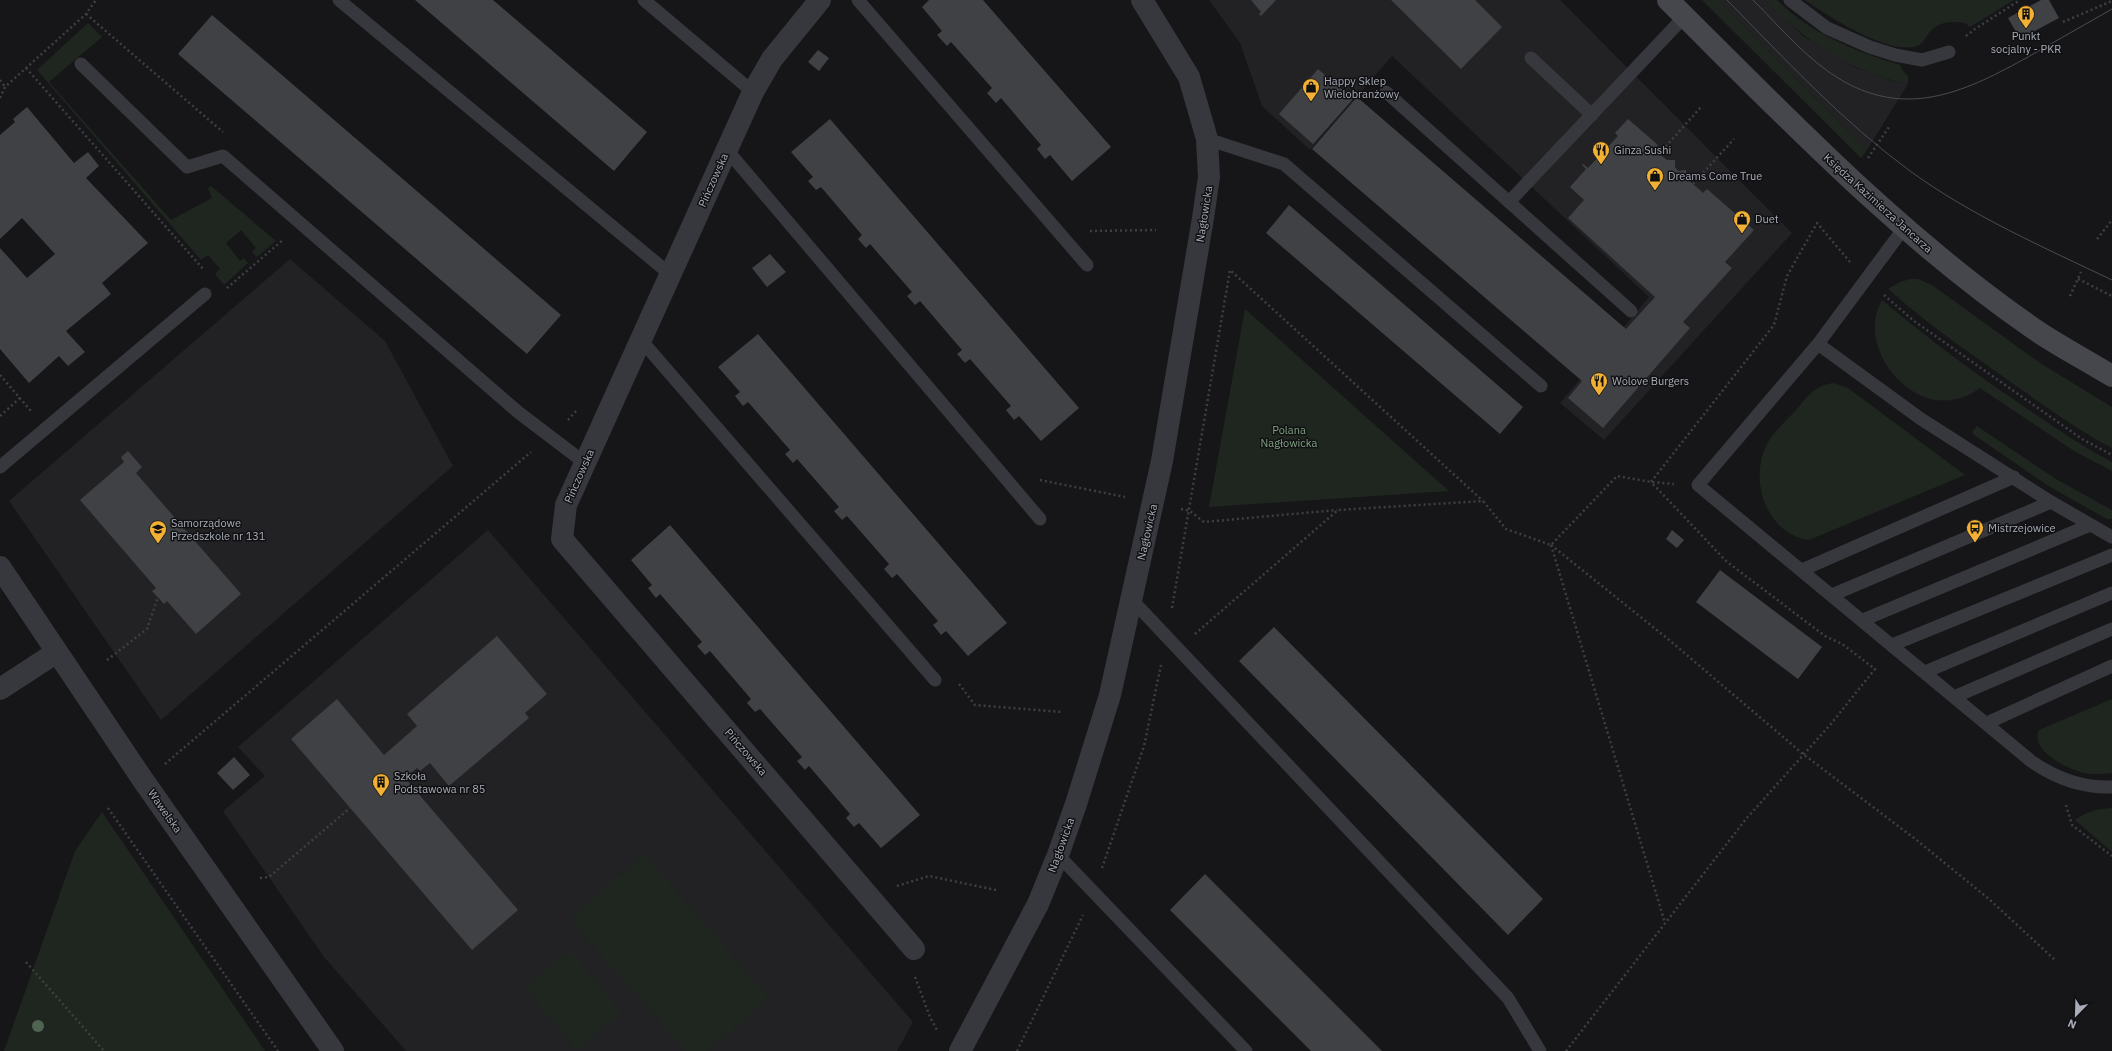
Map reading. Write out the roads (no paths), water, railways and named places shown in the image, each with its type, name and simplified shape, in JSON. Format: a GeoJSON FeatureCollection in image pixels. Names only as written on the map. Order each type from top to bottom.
{"type":"FeatureCollection","features":[{"type":"Feature","properties":{"kind":"street","name":"Pińczowska"},"geometry":{"type":"LineString","coordinates":[[820,0],[772,59],[753,92],[566,505],[562,538],[914,949]]}},
{"type":"Feature","properties":{"kind":"street","name":"Nagłowicka"},"geometry":{"type":"LineString","coordinates":[[960,1051],[1038,904],[1058,855],[1110,695],[1153,504],[1203,218],[1209,177],[1208,139],[1189,77],[1142,0]]}},
{"type":"Feature","properties":{"kind":"street","name":"Księdza Kazimierza Jancarza"},"geometry":{"type":"LineString","coordinates":[[1668,0],[1793,126],[1851,181],[1904,228],[1974,285],[2034,328],[2112,376]]}},
{"type":"Feature","properties":{"kind":"street","name":"Wawelska"},"geometry":{"type":"LineString","coordinates":[[0,567],[143,780],[333,1051]]}},
{"type":"Feature","properties":{"kind":"street"},"geometry":{"type":"LineString","coordinates":[[0,689],[57,652]]}},
{"type":"Feature","properties":{"kind":"lane"},"geometry":{"type":"LineString","coordinates":[[339,0],[671,275]]}},
{"type":"Feature","properties":{"kind":"lane"},"geometry":{"type":"LineString","coordinates":[[644,0],[753,92]]}},
{"type":"Feature","properties":{"kind":"lane"},"geometry":{"type":"LineString","coordinates":[[858,0],[1087,265]]}},
{"type":"Feature","properties":{"kind":"lane"},"geometry":{"type":"LineString","coordinates":[[1790,0],[1827,28],[1870,48],[1922,60],[1949,52]]}},
{"type":"Feature","properties":{"kind":"lane"},"geometry":{"type":"LineString","coordinates":[[1509,202],[1685,16]]}},
{"type":"Feature","properties":{"kind":"lane"},"geometry":{"type":"LineString","coordinates":[[1531,58],[1592,115]]}},
{"type":"Feature","properties":{"kind":"lane"},"geometry":{"type":"LineString","coordinates":[[81,64],[187,167],[223,156],[518,412],[585,463]]}},
{"type":"Feature","properties":{"kind":"lane"},"geometry":{"type":"LineString","coordinates":[[1386,92],[1631,312]]}},
{"type":"Feature","properties":{"kind":"lane"},"geometry":{"type":"LineString","coordinates":[[1208,139],[1284,164],[1541,386]]}},
{"type":"Feature","properties":{"kind":"lane"},"geometry":{"type":"LineString","coordinates":[[727,150],[1040,519]]}},
{"type":"Feature","properties":{"kind":"lane"},"geometry":{"type":"LineString","coordinates":[[1904,228],[1818,344],[1698,485],[2044,770],[2059,777],[2084,785],[2112,787]]}},
{"type":"Feature","properties":{"kind":"lane"},"geometry":{"type":"LineString","coordinates":[[0,467],[47,429],[205,294]]}},
{"type":"Feature","properties":{"kind":"lane"},"geometry":{"type":"LineString","coordinates":[[641,340],[935,680]]}},
{"type":"Feature","properties":{"kind":"lane"},"geometry":{"type":"LineString","coordinates":[[1818,344],[1921,419],[2051,502],[2112,537]]}},
{"type":"Feature","properties":{"kind":"lane"},"geometry":{"type":"LineString","coordinates":[[1802,570],[2014,477]]}},
{"type":"Feature","properties":{"kind":"lane"},"geometry":{"type":"LineString","coordinates":[[1832,595],[2051,502]]}},
{"type":"Feature","properties":{"kind":"lane"},"geometry":{"type":"LineString","coordinates":[[1863,620],[2090,525]]}},
{"type":"Feature","properties":{"kind":"lane"},"geometry":{"type":"LineString","coordinates":[[1892,645],[2112,555]]}},
{"type":"Feature","properties":{"kind":"lane"},"geometry":{"type":"LineString","coordinates":[[1924,672],[2112,593]]}},
{"type":"Feature","properties":{"kind":"lane"},"geometry":{"type":"LineString","coordinates":[[1132,600],[1508,998],[1540,1051]]}},
{"type":"Feature","properties":{"kind":"lane"},"geometry":{"type":"LineString","coordinates":[[1954,697],[2112,629]]}},
{"type":"Feature","properties":{"kind":"lane"},"geometry":{"type":"LineString","coordinates":[[1988,723],[2112,666]]}},
{"type":"Feature","properties":{"kind":"lane"},"geometry":{"type":"LineString","coordinates":[[1058,855],[1246,1051]]}},
{"type":"Feature","properties":{"kind":"tram line"},"geometry":{"type":"LineString","coordinates":[[1727,0],[1838,111],[1861,132],[1910,171],[1983,217],[2112,280]]}},
{"type":"Feature","properties":{"kind":"tram line"},"geometry":{"type":"LineString","coordinates":[[1753,0],[1818,64],[1843,81],[1868,92],[1892,98],[1915,99],[1938,96],[1983,80],[2028,57],[2112,9]]}},
{"type":"Feature","properties":{"kind":"place","name":"Punkt socjalny - PKR"},"geometry":{"type":"Point","coordinates":[2026,29]}},
{"type":"Feature","properties":{"kind":"place","name":"Happy Sklep Wielobranżowy"},"geometry":{"type":"Point","coordinates":[1311,102]}},
{"type":"Feature","properties":{"kind":"place","name":"Ginza Sushi"},"geometry":{"type":"Point","coordinates":[1601,165]}},
{"type":"Feature","properties":{"kind":"place","name":"Dreams Come True"},"geometry":{"type":"Point","coordinates":[1655,191]}},
{"type":"Feature","properties":{"kind":"place","name":"Duet"},"geometry":{"type":"Point","coordinates":[1742,234]}},
{"type":"Feature","properties":{"kind":"place","name":"Wolove Burgers"},"geometry":{"type":"Point","coordinates":[1599,396]}},
{"type":"Feature","properties":{"kind":"place","name":"Mistrzejowice"},"geometry":{"type":"Point","coordinates":[1975,543]}},
{"type":"Feature","properties":{"kind":"place","name":"Samorządowe Przedszkole nr 131"},"geometry":{"type":"Point","coordinates":[158,544]}},
{"type":"Feature","properties":{"kind":"place","name":"Szkoła Podstawowa nr 85"},"geometry":{"type":"Point","coordinates":[381,797]}},
{"type":"Feature","properties":{"kind":"park label","name":"Polana Nagłowicka"},"geometry":{"type":"Point","coordinates":[1289,436]}}]}
